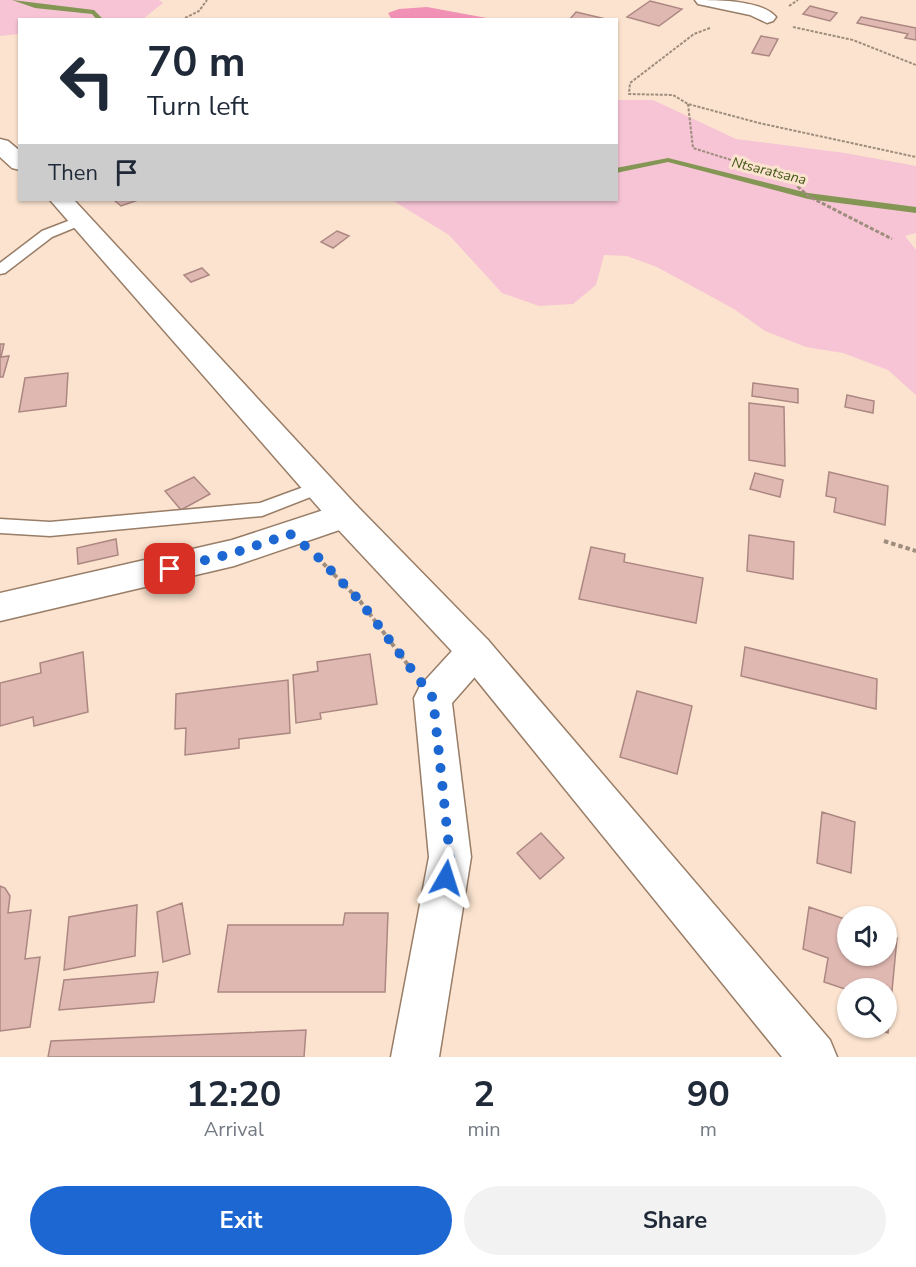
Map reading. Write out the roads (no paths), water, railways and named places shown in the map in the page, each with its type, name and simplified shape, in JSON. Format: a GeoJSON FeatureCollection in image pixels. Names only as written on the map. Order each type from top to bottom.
{"type":"FeatureCollection","features":[{"type":"Feature","properties":{"kind":"main road"},"geometry":{"type":"LineString","coordinates":[[704,0],[762,14]]}},
{"type":"Feature","properties":{"kind":"main road"},"geometry":{"type":"LineString","coordinates":[[71,210],[345,515],[475,651],[813,1057]]}},
{"type":"Feature","properties":{"kind":"main road"},"geometry":{"type":"LineString","coordinates":[[0,607],[234,553],[345,515]]}},
{"type":"Feature","properties":{"kind":"main road"},"geometry":{"type":"LineString","coordinates":[[415,1057],[450,857],[433,698],[475,651]]}},
{"type":"Feature","properties":{"kind":"lane"},"geometry":{"type":"LineString","coordinates":[[0,270],[47,234],[71,210]]}},
{"type":"Feature","properties":{"kind":"lane"},"geometry":{"type":"LineString","coordinates":[[0,526],[50,529],[262,509],[320,487]]}},
{"type":"Feature","properties":{"kind":"waterway","name":"Ntsaratsana"},"geometry":{"type":"LineString","coordinates":[[15,0],[35,6],[94,12],[99,18]]}},
{"type":"Feature","properties":{"kind":"waterway","name":"Ntsaratsana"},"geometry":{"type":"LineString","coordinates":[[618,171],[668,160],[808,196],[916,210]]}}]}
